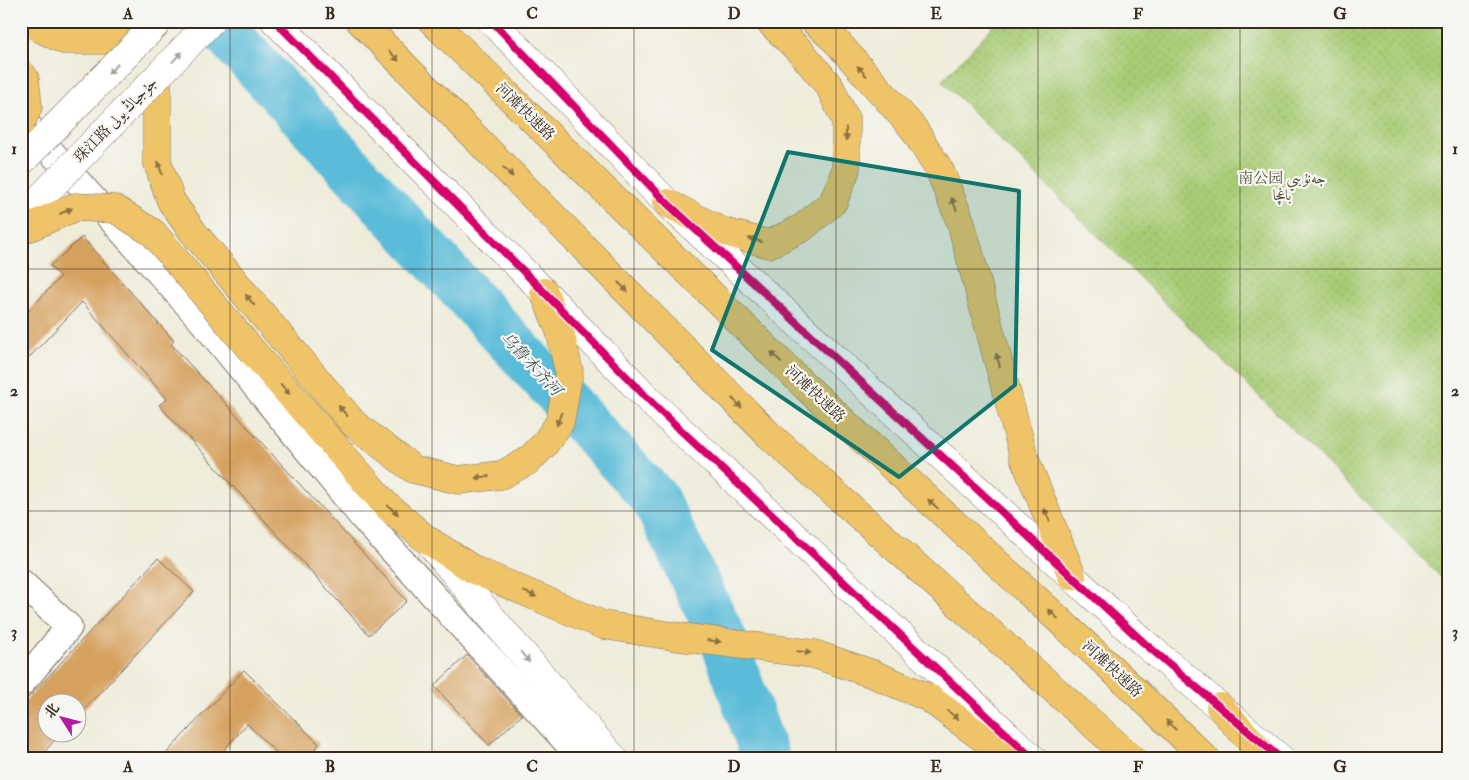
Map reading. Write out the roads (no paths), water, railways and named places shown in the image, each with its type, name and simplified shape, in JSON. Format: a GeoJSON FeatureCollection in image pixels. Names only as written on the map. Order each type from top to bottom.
{"type":"FeatureCollection","features":[{"type":"Feature","properties":{"kind":"highway"},"geometry":{"type":"LineString","coordinates":[[33,21],[40,28],[64,40],[103,40],[156,24]]}},
{"type":"Feature","properties":{"kind":"highway"},"geometry":{"type":"LineString","coordinates":[[360,21],[768,434],[1132,759]]}},
{"type":"Feature","properties":{"kind":"highway","name":"河滩快速路"},"geometry":{"type":"LineString","coordinates":[[432,21],[806,387],[1111,668],[1206,759]]}},
{"type":"Feature","properties":{"kind":"highway"},"geometry":{"type":"LineString","coordinates":[[814,21],[836,41],[913,128],[940,171],[961,223],[1024,457],[1072,576]]}},
{"type":"Feature","properties":{"kind":"highway"},"geometry":{"type":"LineString","coordinates":[[667,203],[722,231],[769,244],[802,228],[833,202],[846,170],[846,121],[830,87],[802,53],[777,29]]}},
{"type":"Feature","properties":{"kind":"highway"},"geometry":{"type":"LineString","coordinates":[[21,73],[25,79],[28,107],[21,123]]}},
{"type":"Feature","properties":{"kind":"highway"},"geometry":{"type":"LineString","coordinates":[[157,77],[157,161],[171,201],[193,232],[354,424],[412,469],[458,480],[501,475],[528,461],[544,445],[560,422],[570,372],[560,330],[544,292]]}},
{"type":"Feature","properties":{"kind":"highway"},"geometry":{"type":"LineString","coordinates":[[21,231],[76,207],[115,209],[153,233],[386,505],[426,539],[474,570],[603,625],[672,636],[756,645],[814,654],[873,674],[929,698],[1011,759]]}},
{"type":"Feature","properties":{"kind":"highway"},"geometry":{"type":"LineString","coordinates":[[1220,707],[1267,759]]}},
{"type":"Feature","properties":{"kind":"street","name":"珠江路 جۇجياڭ يولى"},"geometry":{"type":"LineString","coordinates":[[21,218],[211,21]]}},
{"type":"Feature","properties":{"kind":"street"},"geometry":{"type":"LineString","coordinates":[[275,21],[656,407],[1033,759]]}},
{"type":"Feature","properties":{"kind":"street"},"geometry":{"type":"LineString","coordinates":[[492,21],[667,203],[1143,642],[1281,759]]}},
{"type":"Feature","properties":{"kind":"street"},"geometry":{"type":"LineString","coordinates":[[21,162],[156,24]]}},
{"type":"Feature","properties":{"kind":"street"},"geometry":{"type":"LineString","coordinates":[[21,118],[202,321],[363,518],[582,759]]}},
{"type":"Feature","properties":{"kind":"street"},"geometry":{"type":"LineString","coordinates":[[426,539],[614,759]]}},
{"type":"Feature","properties":{"kind":"street"},"geometry":{"type":"LineString","coordinates":[[21,582],[69,627],[21,684]]}},
{"type":"Feature","properties":{"kind":"waterway","name":"乌鲁木齐河"},"geometry":{"type":"LineString","coordinates":[[215,21],[655,499],[724,641],[766,759]]}},
{"type":"Feature","properties":{"kind":"park label","name":"南公园 جەنۇبىي باغچا"},"geometry":{"type":"Point","coordinates":[1282,186]}}]}
